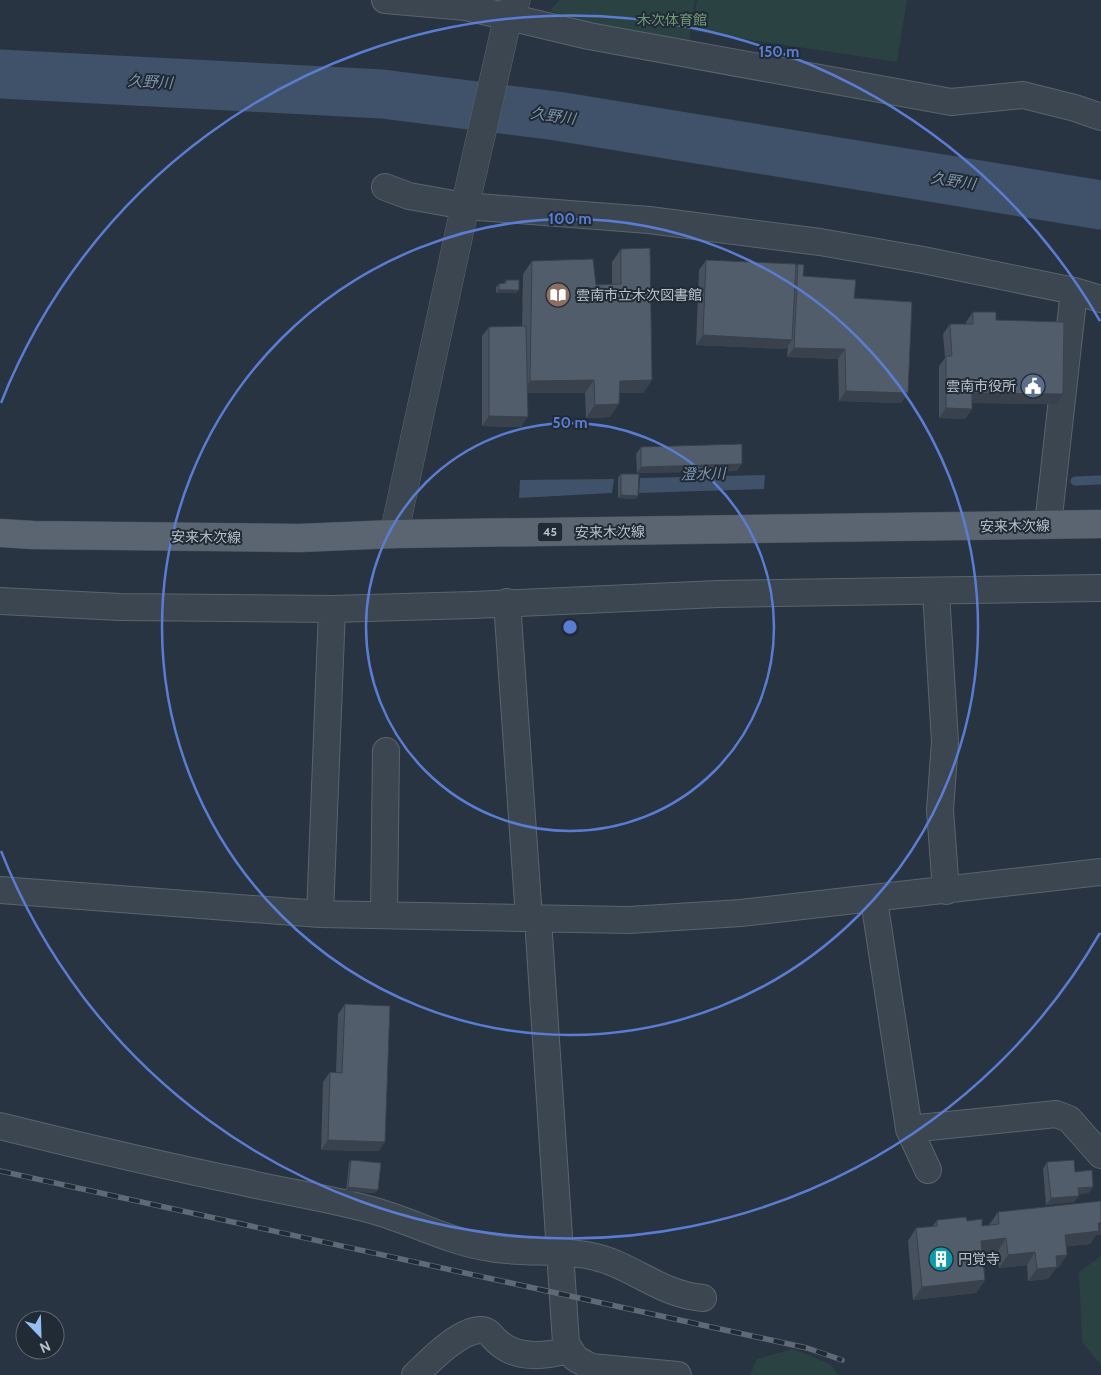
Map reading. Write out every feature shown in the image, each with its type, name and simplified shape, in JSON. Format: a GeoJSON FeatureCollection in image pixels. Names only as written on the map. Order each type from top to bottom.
{"type":"FeatureCollection","features":[{"type":"Feature","properties":{"kind":"main road","name":"安来木次線"},"geometry":{"type":"LineString","coordinates":[[0,533],[300,538],[394,534],[1101,524]]}},
{"type":"Feature","properties":{"kind":"street"},"geometry":{"type":"LineString","coordinates":[[385,0],[466,7],[510,15],[589,36],[951,102],[1023,95],[1075,108],[1101,118]]}},
{"type":"Feature","properties":{"kind":"street"},"geometry":{"type":"LineString","coordinates":[[394,534],[467,198],[510,15]]}},
{"type":"Feature","properties":{"kind":"street"},"geometry":{"type":"LineString","coordinates":[[385,187],[409,196],[467,198],[820,242],[923,260],[1074,291],[1101,299]]}},
{"type":"Feature","properties":{"kind":"street"},"geometry":{"type":"LineString","coordinates":[[1048,525],[1074,291]]}},
{"type":"Feature","properties":{"kind":"street"},"geometry":{"type":"LineString","coordinates":[[0,601],[120,607],[332,609],[718,594],[1101,588]]}},
{"type":"Feature","properties":{"kind":"street"},"geometry":{"type":"LineString","coordinates":[[936,592],[945,742],[940,810],[946,891]]}},
{"type":"Feature","properties":{"kind":"street"},"geometry":{"type":"LineString","coordinates":[[507,602],[534,919],[566,1343],[569,1350],[581,1364],[591,1367],[678,1375]]}},
{"type":"Feature","properties":{"kind":"street"},"geometry":{"type":"LineString","coordinates":[[320,914],[332,609]]}},
{"type":"Feature","properties":{"kind":"street"},"geometry":{"type":"LineString","coordinates":[[384,915],[386,751]]}},
{"type":"Feature","properties":{"kind":"street"},"geometry":{"type":"LineString","coordinates":[[0,890],[320,914],[534,919],[639,919],[741,913],[874,900],[1101,872]]}},
{"type":"Feature","properties":{"kind":"street"},"geometry":{"type":"LineString","coordinates":[[874,900],[909,1129],[928,1170]]}},
{"type":"Feature","properties":{"kind":"street"},"geometry":{"type":"LineString","coordinates":[[909,1129],[1056,1114],[1069,1119],[1101,1155]]}},
{"type":"Feature","properties":{"kind":"street"},"geometry":{"type":"LineString","coordinates":[[0,1126],[100,1151],[375,1211],[426,1231],[490,1249],[560,1251],[610,1262],[668,1291],[684,1296],[703,1298]]}},
{"type":"Feature","properties":{"kind":"street"},"geometry":{"type":"LineString","coordinates":[[415,1375],[454,1340],[474,1330],[483,1330],[491,1334],[498,1343],[513,1352],[543,1356],[569,1350]]}},
{"type":"Feature","properties":{"kind":"green space","name":"木次体育館"},"geometry":{"type":"Polygon","coordinates":[[[560,0],[695,0],[689,43],[573,21],[550,10],[560,0]]]}},
{"type":"Feature","properties":{"kind":"green space","name":"木次体育館"},"geometry":{"type":"Polygon","coordinates":[[[697,0],[907,0],[897,62],[692,31],[697,0]]]}},
{"type":"Feature","properties":{"kind":"green space"},"geometry":{"type":"Polygon","coordinates":[[[1101,1256],[1101,1365],[1082,1342],[1079,1272],[1101,1256]]]}},
{"type":"Feature","properties":{"kind":"green space"},"geometry":{"type":"Polygon","coordinates":[[[793,1349],[830,1364],[839,1375],[750,1375],[757,1359],[793,1349]]]}},
{"type":"Feature","properties":{"kind":"water"},"geometry":{"type":"Polygon","coordinates":[[[765,475],[764,489],[639,493],[640,478],[765,475]]]}},
{"type":"Feature","properties":{"kind":"water"},"geometry":{"type":"Polygon","coordinates":[[[614,479],[612,493],[519,498],[520,480],[614,479]]]}},
{"type":"Feature","properties":{"kind":"building"},"geometry":{"type":"Polygon","coordinates":[[[650,248],[652,380],[620,381],[619,404],[595,405],[594,380],[530,381],[532,261],[593,259],[596,285],[621,284],[621,249],[650,248]]]}},
{"type":"Feature","properties":{"kind":"building"},"geometry":{"type":"Polygon","coordinates":[[[706,260],[796,264],[792,340],[703,335],[706,260]]]}},
{"type":"Feature","properties":{"kind":"building"},"geometry":{"type":"Polygon","coordinates":[[[798,264],[804,265],[803,276],[856,280],[854,298],[912,302],[908,393],[846,391],[845,349],[794,348],[798,264]]]}},
{"type":"Feature","properties":{"kind":"building"},"geometry":{"type":"Polygon","coordinates":[[[506,280],[519,280],[519,290],[499,290],[499,284],[506,283],[506,280]]]}},
{"type":"Feature","properties":{"kind":"building"},"geometry":{"type":"Polygon","coordinates":[[[973,312],[996,312],[996,320],[1064,322],[1063,394],[972,393],[972,409],[946,408],[946,356],[952,356],[950,324],[973,324],[973,312]]]}},
{"type":"Feature","properties":{"kind":"building"},"geometry":{"type":"Polygon","coordinates":[[[526,326],[528,417],[489,416],[489,327],[526,326]]]}},
{"type":"Feature","properties":{"kind":"building"},"geometry":{"type":"Polygon","coordinates":[[[742,444],[742,464],[641,467],[641,447],[742,444]]]}},
{"type":"Feature","properties":{"kind":"building"},"geometry":{"type":"Polygon","coordinates":[[[621,474],[639,474],[638,496],[621,495],[621,474]]]}},
{"type":"Feature","properties":{"kind":"building"},"geometry":{"type":"Polygon","coordinates":[[[345,1004],[390,1006],[385,1142],[328,1140],[330,1072],[342,1073],[345,1004]]]}},
{"type":"Feature","properties":{"kind":"building"},"geometry":{"type":"Polygon","coordinates":[[[351,1160],[381,1163],[378,1190],[348,1187],[351,1160]]]}},
{"type":"Feature","properties":{"kind":"building"},"geometry":{"type":"Polygon","coordinates":[[[1074,1160],[1075,1172],[1092,1170],[1093,1187],[1078,1188],[1079,1196],[1051,1198],[1047,1162],[1074,1160]]]}},
{"type":"Feature","properties":{"kind":"building","name":"円覚寺"},"geometry":{"type":"Polygon","coordinates":[[[1101,1201],[1101,1223],[1098,1223],[1099,1231],[1065,1235],[1067,1255],[1056,1256],[1057,1267],[1037,1269],[1035,1252],[1008,1255],[1006,1238],[981,1241],[985,1280],[922,1287],[916,1228],[937,1226],[937,1220],[966,1217],[967,1221],[982,1219],[982,1226],[999,1224],[998,1212],[1101,1201]]]}},
{"type":"Feature","properties":{"kind":"waterway","name":"久野川"},"geometry":{"type":"LineString","coordinates":[[0,74],[382,94],[557,116],[1101,205]]}},
{"type":"Feature","properties":{"kind":"waterway","name":"澄水川"},"geometry":{"type":"LineString","coordinates":[[1075,481],[1101,480]]}},
{"type":"Feature","properties":{"kind":"railway"},"geometry":{"type":"LineString","coordinates":[[0,1171],[807,1348],[842,1360]]}},
{"type":"Feature","properties":{"kind":"place","name":"雲南市立木次図書館"},"geometry":{"type":"Point","coordinates":[558,295]}},
{"type":"Feature","properties":{"kind":"place","name":"雲南市役所"},"geometry":{"type":"Point","coordinates":[1033,386]}},
{"type":"Feature","properties":{"kind":"place","name":"円覚寺"},"geometry":{"type":"Point","coordinates":[941,1259]}}]}
